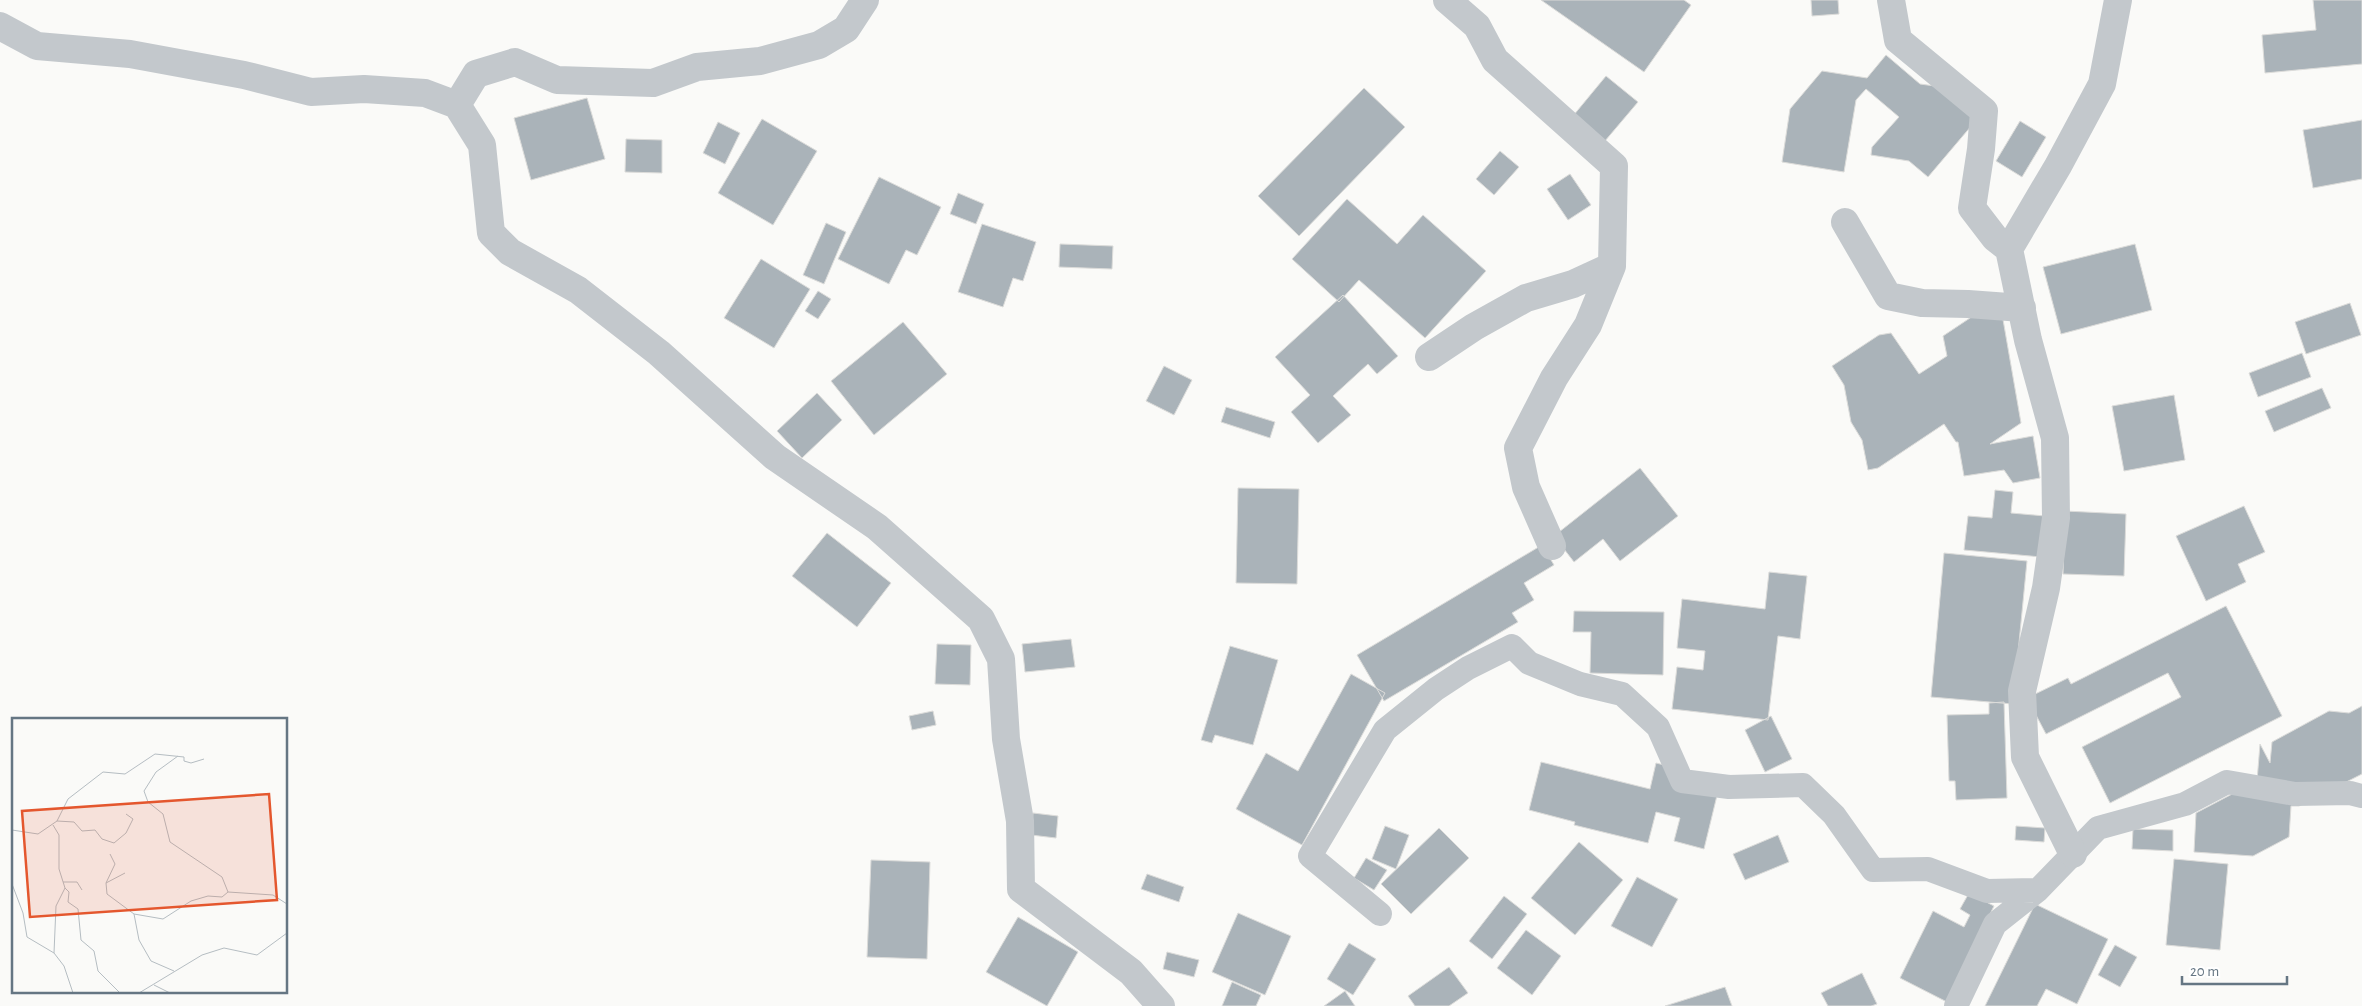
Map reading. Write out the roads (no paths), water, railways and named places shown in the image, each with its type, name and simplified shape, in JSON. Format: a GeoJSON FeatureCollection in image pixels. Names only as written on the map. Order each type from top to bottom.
{"type":"FeatureCollection","features":[{"type":"Feature","properties":{"kind":"street"},"geometry":{"type":"LineString","coordinates":[[457,105],[476,74],[516,62],[557,80],[653,83],[697,67],[760,61],[819,45],[846,29],[865,0]]}},
{"type":"Feature","properties":{"kind":"street"},"geometry":{"type":"LineString","coordinates":[[1447,0],[1477,26],[1495,60],[1614,166],[1612,266],[1588,325],[1554,378],[1518,448],[1526,486],[1552,546]]}},
{"type":"Feature","properties":{"kind":"street"},"geometry":{"type":"LineString","coordinates":[[1891,0],[1898,40],[1984,111],[1981,149],[1972,208],[1995,238],[2009,249],[2054,438],[2056,518],[2046,588],[2022,692],[2025,758],[2074,854]]}},
{"type":"Feature","properties":{"kind":"street"},"geometry":{"type":"LineString","coordinates":[[2009,249],[2058,166],[2102,84],[2118,0]]}},
{"type":"Feature","properties":{"kind":"street"},"geometry":{"type":"LineString","coordinates":[[0,26],[36,46],[130,54],[244,75],[311,92],[364,89],[425,92],[457,105],[482,145],[491,233],[510,252],[578,290],[622,324],[659,353],[775,457],[877,527],[981,619],[1001,658],[1006,739],[1020,821],[1020,889],[1131,972],[1161,1006]]}},
{"type":"Feature","properties":{"kind":"street"},"geometry":{"type":"LineString","coordinates":[[1845,222],[1888,296],[1922,303],[2022,308]]}},
{"type":"Feature","properties":{"kind":"street"},"geometry":{"type":"LineString","coordinates":[[1429,357],[1474,327],[1526,298],[1573,284],[1612,266]]}},
{"type":"Feature","properties":{"kind":"street"},"geometry":{"type":"LineString","coordinates":[[1380,914],[1310,856],[1385,730],[1436,689],[1468,668],[1512,646],[1529,663],[1580,684],[1622,694],[1658,727],[1682,781],[1729,787],[1803,785],[1834,815],[1873,870],[1928,869],[1987,891],[2038,890]]}},
{"type":"Feature","properties":{"kind":"street"},"geometry":{"type":"LineString","coordinates":[[1956,1006],[1995,924],[2038,890],[2098,828],[2185,804],[2227,782],[2295,794],[2350,793],[2362,796]]}}]}
